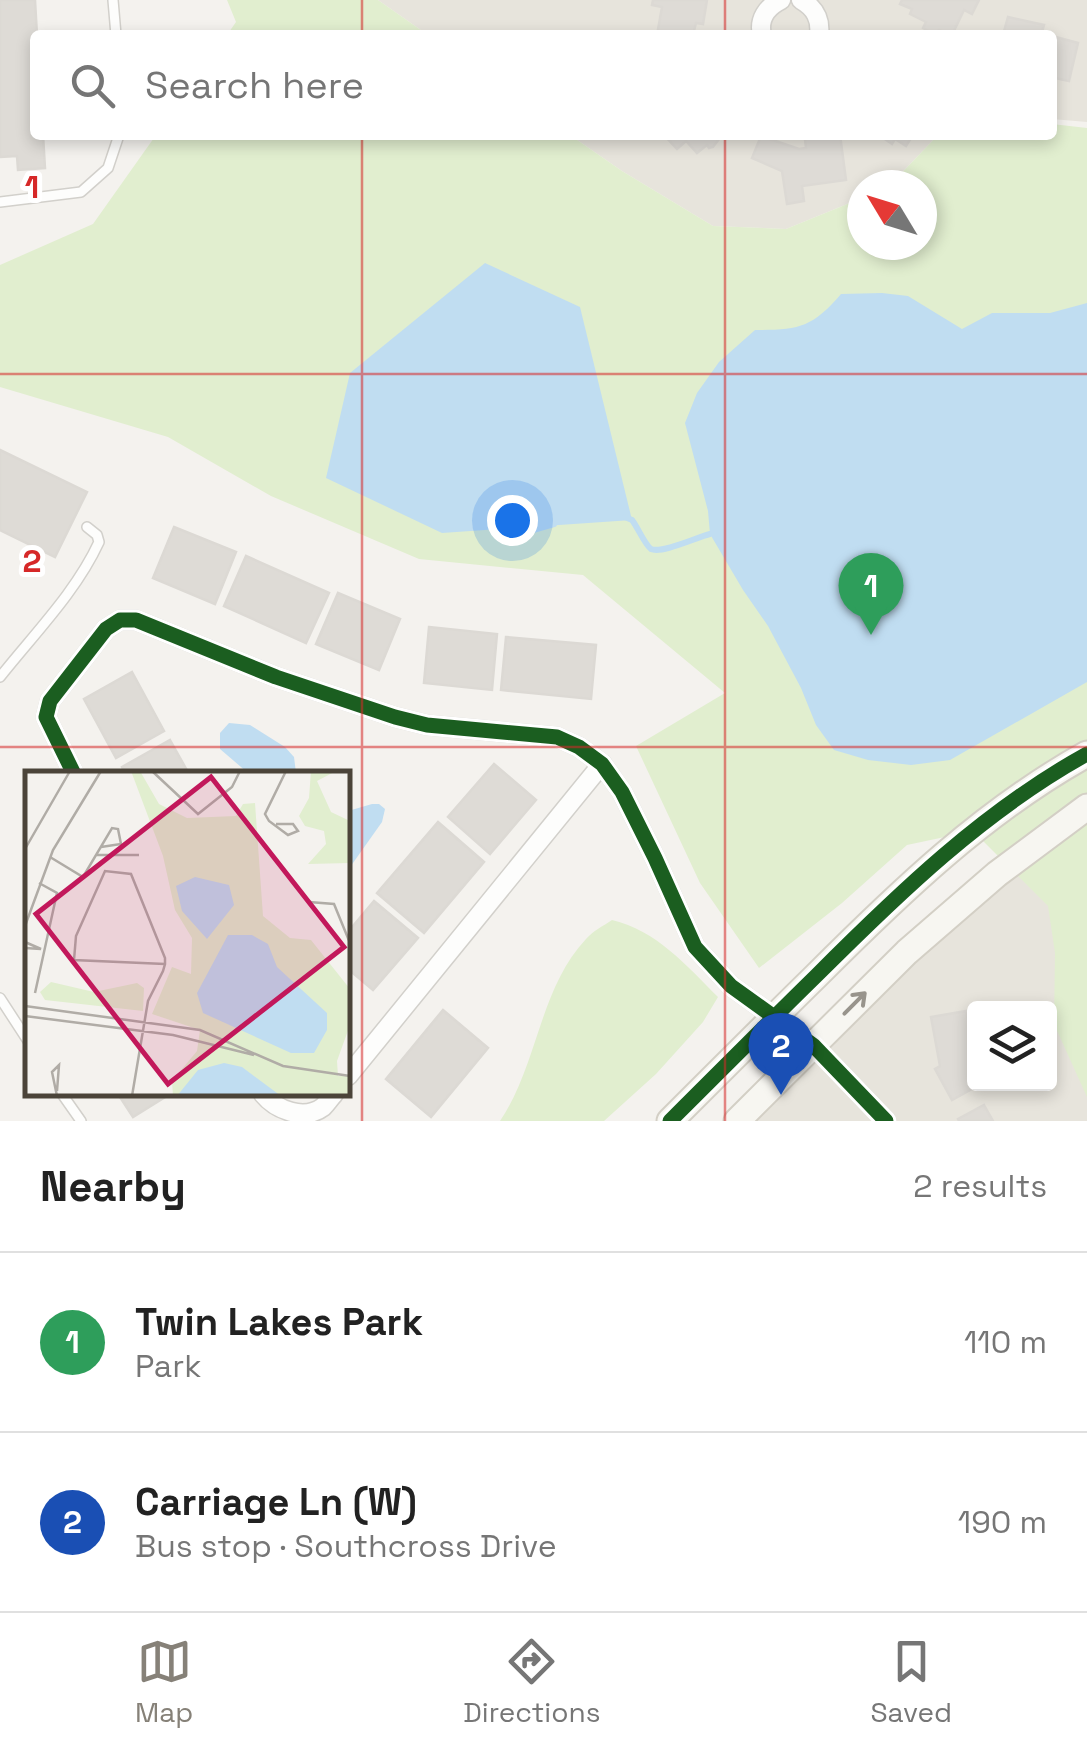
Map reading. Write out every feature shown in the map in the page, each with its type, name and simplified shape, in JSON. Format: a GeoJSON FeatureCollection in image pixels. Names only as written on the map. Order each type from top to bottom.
{"type":"FeatureCollection","features":[{"type":"Feature","properties":{"kind":"street"},"geometry":{"type":"LineString","coordinates":[[762,30],[762,18],[768,8],[781,0]]}},
{"type":"Feature","properties":{"kind":"street"},"geometry":{"type":"LineString","coordinates":[[801,0],[818,15],[820,30]]}},
{"type":"Feature","properties":{"kind":"street"},"geometry":{"type":"LineString","coordinates":[[73,771],[46,717],[50,701],[106,629],[120,620],[136,620],[276,677],[395,717],[427,724],[557,737],[602,764],[622,792],[695,947],[731,986],[813,1045],[886,1121]]}},
{"type":"Feature","properties":{"kind":"street"},"geometry":{"type":"LineString","coordinates":[[670,1121],[894,898],[973,831],[1087,754]]}},
{"type":"Feature","properties":{"kind":"street"},"geometry":{"type":"LineString","coordinates":[[350,1074],[602,764]]}},
{"type":"Feature","properties":{"kind":"street"},"geometry":{"type":"LineString","coordinates":[[737,1121],[907,952],[997,874],[1087,807]]}},
{"type":"Feature","properties":{"kind":"street"},"geometry":{"type":"LineString","coordinates":[[264,1096],[284,1111],[301,1114],[321,1109],[332,1096]]}},
{"type":"Feature","properties":{"kind":"lane"},"geometry":{"type":"LineString","coordinates":[[113,0],[116,30]]}},
{"type":"Feature","properties":{"kind":"lane"},"geometry":{"type":"LineString","coordinates":[[0,202],[82,192],[108,168],[118,140]]}},
{"type":"Feature","properties":{"kind":"lane"},"geometry":{"type":"LineString","coordinates":[[0,677],[80,578],[99,542],[87,527]]}},
{"type":"Feature","properties":{"kind":"lane"},"geometry":{"type":"LineString","coordinates":[[0,998],[25,1036]]}},
{"type":"Feature","properties":{"kind":"lane"},"geometry":{"type":"LineString","coordinates":[[63,1096],[81,1121]]}},
{"type":"Feature","properties":{"kind":"shaded area"},"geometry":{"type":"Polygon","coordinates":[[[378,0],[1087,0],[1087,122],[1057,119],[1057,30],[421,30],[378,0]]]}},
{"type":"Feature","properties":{"kind":"shaded area"},"geometry":{"type":"Polygon","coordinates":[[[577,140],[933,140],[904,170],[847,170],[847,204],[786,229],[713,226],[577,140]]]}},
{"type":"Feature","properties":{"kind":"shaded area"},"geometry":{"type":"Polygon","coordinates":[[[1087,817],[1087,1121],[737,1121],[813,1045],[1087,817]]]}},
{"type":"Feature","properties":{"kind":"green space"},"geometry":{"type":"Polygon","coordinates":[[[227,0],[378,0],[421,30],[230,30],[236,22],[227,0]]]}},
{"type":"Feature","properties":{"kind":"green space"},"geometry":{"type":"Polygon","coordinates":[[[1057,125],[1087,128],[1087,1097],[1057,1031],[1055,953],[1048,906],[973,831],[907,845],[842,903],[759,968],[700,883],[636,746],[725,693],[583,575],[419,559],[271,496],[168,437],[0,387],[0,265],[93,224],[152,140],[577,140],[713,226],[786,229],[847,204],[847,260],[937,260],[937,170],[904,170],[933,140],[1057,140],[1057,125]]]}},
{"type":"Feature","properties":{"kind":"green space"},"geometry":{"type":"Polygon","coordinates":[[[612,920],[657,941],[718,997],[703,1022],[656,1074],[604,1121],[500,1121],[523,1076],[548,1004],[570,959],[586,939],[612,920]]]}},
{"type":"Feature","properties":{"kind":"water"},"geometry":{"type":"Polygon","coordinates":[[[485,263],[580,307],[632,520],[442,533],[326,478],[350,373],[485,263]]]}},
{"type":"Feature","properties":{"kind":"water"},"geometry":{"type":"Polygon","coordinates":[[[841,294],[908,296],[962,329],[992,313],[1050,313],[1087,303],[1087,682],[950,760],[911,765],[868,760],[834,750],[816,725],[768,626],[710,534],[708,511],[685,423],[697,393],[719,362],[755,330],[803,325],[841,294]]]}},
{"type":"Feature","properties":{"kind":"water"},"geometry":{"type":"Polygon","coordinates":[[[229,723],[250,725],[285,747],[294,757],[296,771],[246,771],[220,749],[220,733],[229,723]]]}},
{"type":"Feature","properties":{"kind":"water"},"geometry":{"type":"Polygon","coordinates":[[[372,804],[385,809],[382,822],[350,867],[350,810],[372,804]]]}},
{"type":"Feature","properties":{"kind":"building"},"geometry":{"type":"Polygon","coordinates":[[[0,0],[35,0],[37,30],[30,30],[30,140],[43,140],[45,168],[18,170],[17,156],[0,157],[0,0]]]}},
{"type":"Feature","properties":{"kind":"building"},"geometry":{"type":"Polygon","coordinates":[[[653,0],[707,0],[703,24],[696,23],[694,30],[658,30],[662,7],[652,5],[653,0]]]}},
{"type":"Feature","properties":{"kind":"building"},"geometry":{"type":"Polygon","coordinates":[[[902,0],[979,0],[972,14],[964,10],[954,30],[927,30],[923,28],[926,22],[900,4],[902,0]]]}},
{"type":"Feature","properties":{"kind":"building"},"geometry":{"type":"Polygon","coordinates":[[[1008,17],[1044,25],[1043,30],[1004,30],[1008,17]]]}},
{"type":"Feature","properties":{"kind":"building"},"geometry":{"type":"Polygon","coordinates":[[[1057,37],[1078,43],[1069,81],[1057,78],[1057,37]]]}},
{"type":"Feature","properties":{"kind":"building"},"geometry":{"type":"Polygon","coordinates":[[[669,140],[718,140],[713,147],[707,145],[697,153],[686,141],[677,149],[669,140]]]}},
{"type":"Feature","properties":{"kind":"building"},"geometry":{"type":"Polygon","coordinates":[[[759,140],[806,148],[805,140],[841,140],[846,180],[802,186],[804,201],[787,204],[782,171],[752,158],[759,140]]]}},
{"type":"Feature","properties":{"kind":"building"},"geometry":{"type":"Polygon","coordinates":[[[0,450],[87,492],[55,557],[0,530],[0,450]]]}},
{"type":"Feature","properties":{"kind":"building"},"geometry":{"type":"Polygon","coordinates":[[[174,527],[236,552],[215,604],[153,578],[174,527]]]}},
{"type":"Feature","properties":{"kind":"building"},"geometry":{"type":"Polygon","coordinates":[[[246,556],[329,593],[306,643],[224,606],[246,556]]]}},
{"type":"Feature","properties":{"kind":"building"},"geometry":{"type":"Polygon","coordinates":[[[338,593],[400,619],[379,670],[316,644],[338,593]]]}},
{"type":"Feature","properties":{"kind":"building"},"geometry":{"type":"Polygon","coordinates":[[[429,627],[497,634],[492,690],[424,683],[429,627]]]}},
{"type":"Feature","properties":{"kind":"building"},"geometry":{"type":"Polygon","coordinates":[[[506,637],[596,645],[591,699],[501,690],[506,637]]]}},
{"type":"Feature","properties":{"kind":"building"},"geometry":{"type":"Polygon","coordinates":[[[132,672],[164,731],[116,758],[84,699],[132,672]]]}},
{"type":"Feature","properties":{"kind":"building"},"geometry":{"type":"Polygon","coordinates":[[[170,740],[187,771],[124,771],[122,767],[170,740]]]}},
{"type":"Feature","properties":{"kind":"building"},"geometry":{"type":"Polygon","coordinates":[[[494,764],[536,800],[490,854],[448,817],[494,764]]]}},
{"type":"Feature","properties":{"kind":"building"},"geometry":{"type":"Polygon","coordinates":[[[438,822],[484,862],[424,933],[377,893],[438,822]]]}},
{"type":"Feature","properties":{"kind":"building"},"geometry":{"type":"Polygon","coordinates":[[[374,901],[418,938],[373,990],[350,971],[350,930],[374,901]]]}},
{"type":"Feature","properties":{"kind":"building"},"geometry":{"type":"Polygon","coordinates":[[[443,1010],[488,1048],[431,1117],[386,1079],[443,1010]]]}},
{"type":"Feature","properties":{"kind":"building"},"geometry":{"type":"Polygon","coordinates":[[[966,1011],[968,1091],[952,1100],[935,1069],[940,1066],[931,1017],[966,1011]]]}},
{"type":"Feature","properties":{"kind":"building"},"geometry":{"type":"Polygon","coordinates":[[[119,1096],[167,1096],[133,1117],[119,1096]]]}},
{"type":"Feature","properties":{"kind":"building"},"geometry":{"type":"Polygon","coordinates":[[[984,1105],[993,1121],[959,1121],[958,1119],[984,1105]]]}},
{"type":"Feature","properties":{"kind":"waterway"},"geometry":{"type":"LineString","coordinates":[[625,517],[632,520],[651,549],[710,534]]}},
{"type":"Feature","properties":{"kind":"waterway"},"geometry":{"type":"LineString","coordinates":[[512,536],[554,524]]}},
{"type":"Feature","properties":{"kind":"cycle path"},"geometry":{"type":"LineString","coordinates":[[73,771],[46,717],[50,701],[106,629],[120,620],[136,620],[276,677],[395,717],[427,725],[557,737],[602,764],[622,792],[695,947],[731,986],[813,1045],[886,1121]]}},
{"type":"Feature","properties":{"kind":"cycle path"},"geometry":{"type":"LineString","coordinates":[[670,1121],[911,884],[1013,801],[1087,754]]}},
{"type":"Feature","properties":{"kind":"place","name":"Twin Lakes Park"},"geometry":{"type":"Point","coordinates":[871,635]}},
{"type":"Feature","properties":{"kind":"place","name":"Carriage Ln (W)"},"geometry":{"type":"Point","coordinates":[781,1095]}}]}
